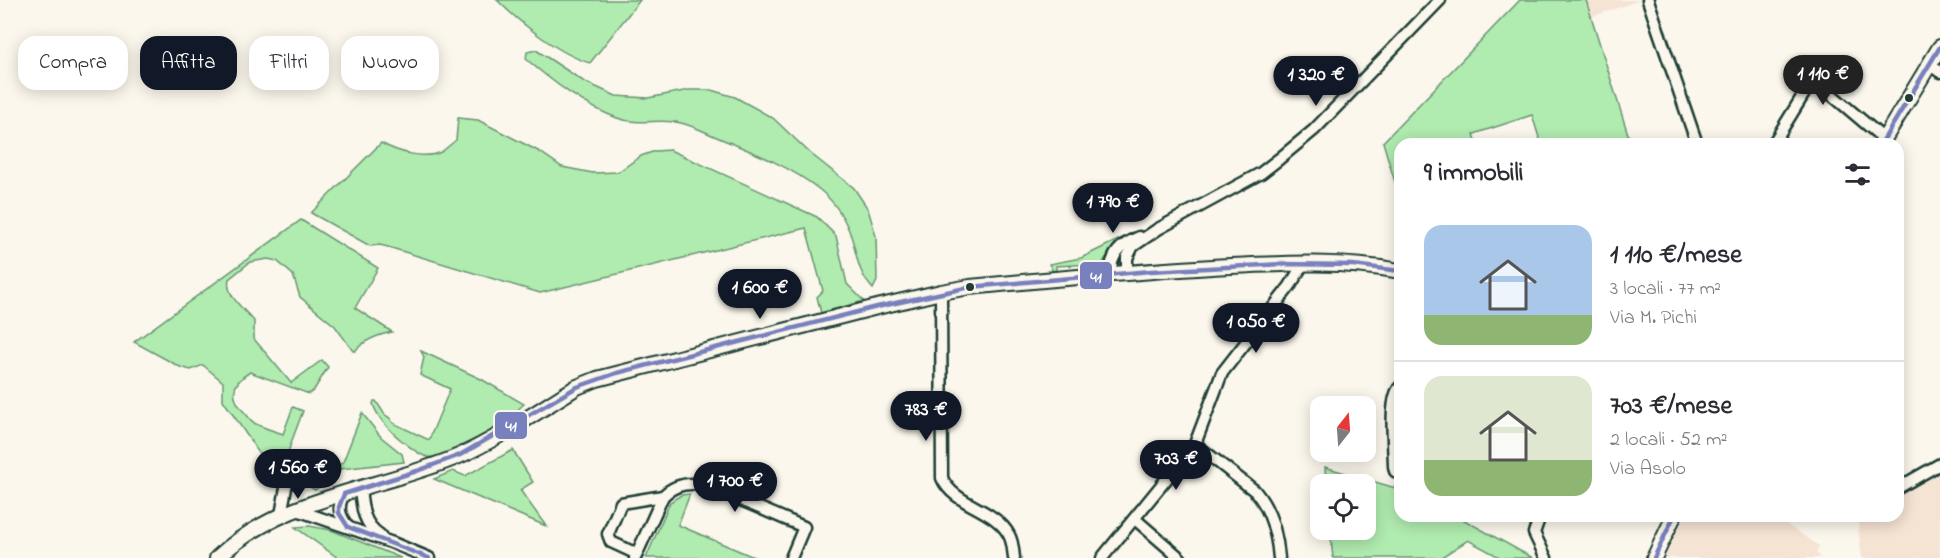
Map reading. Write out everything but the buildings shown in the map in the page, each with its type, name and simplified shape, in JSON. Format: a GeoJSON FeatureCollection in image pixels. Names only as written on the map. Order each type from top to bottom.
{"type":"FeatureCollection","features":[{"type":"Feature","properties":{"kind":"street"},"geometry":{"type":"LineString","coordinates":[[1126,273],[1127,258],[1132,246],[1158,229],[1261,173],[1297,145],[1440,0]]}},
{"type":"Feature","properties":{"kind":"street"},"geometry":{"type":"LineString","coordinates":[[1648,0],[1695,138]]}},
{"type":"Feature","properties":{"kind":"street"},"geometry":{"type":"LineString","coordinates":[[1884,138],[1935,68],[1940,47]]}},
{"type":"Feature","properties":{"kind":"street"},"geometry":{"type":"LineString","coordinates":[[1777,138],[1813,78],[1879,138]]}},
{"type":"Feature","properties":{"kind":"street"},"geometry":{"type":"LineString","coordinates":[[1110,274],[1110,267],[1125,243],[1158,229]]}},
{"type":"Feature","properties":{"kind":"street"},"geometry":{"type":"LineString","coordinates":[[1102,558],[1195,444],[1222,373],[1284,294],[1304,264]]}},
{"type":"Feature","properties":{"kind":"street"},"geometry":{"type":"LineString","coordinates":[[217,558],[244,535],[281,515],[460,455],[577,387],[597,379],[941,292],[970,287],[1110,274],[1238,266],[1304,264],[1394,270]]}},
{"type":"Feature","properties":{"kind":"street"},"geometry":{"type":"LineString","coordinates":[[941,292],[942,478],[945,486],[954,494],[1005,528],[1010,536],[1014,558]]}},
{"type":"Feature","properties":{"kind":"street"},"geometry":{"type":"LineString","coordinates":[[1394,403],[1394,466]]}},
{"type":"Feature","properties":{"kind":"street"},"geometry":{"type":"LineString","coordinates":[[1195,444],[1255,491],[1263,501],[1274,529],[1279,558]]}},
{"type":"Feature","properties":{"kind":"street"},"geometry":{"type":"LineString","coordinates":[[1904,485],[1940,464]]}},
{"type":"Feature","properties":{"kind":"street"},"geometry":{"type":"LineString","coordinates":[[281,515],[287,482]]}},
{"type":"Feature","properties":{"kind":"street"},"geometry":{"type":"LineString","coordinates":[[663,496],[621,503],[608,534],[610,542],[636,556],[663,496],[677,486],[697,483],[804,527],[790,558]]}},
{"type":"Feature","properties":{"kind":"street"},"geometry":{"type":"LineString","coordinates":[[360,488],[362,510],[369,525],[393,543]]}},
{"type":"Feature","properties":{"kind":"street"},"geometry":{"type":"LineString","coordinates":[[344,494],[339,513],[348,527]]}},
{"type":"Feature","properties":{"kind":"street"},"geometry":{"type":"LineString","coordinates":[[297,510],[429,558]]}},
{"type":"Feature","properties":{"kind":"street"},"geometry":{"type":"LineString","coordinates":[[1135,519],[1180,558]]}},
{"type":"Feature","properties":{"kind":"street"},"geometry":{"type":"LineString","coordinates":[[1538,522],[1534,533],[1546,558]]}},
{"type":"Feature","properties":{"kind":"street"},"geometry":{"type":"LineString","coordinates":[[1654,558],[1671,522]]}},
{"type":"Feature","properties":{"kind":"shaded area"},"geometry":{"type":"Polygon","coordinates":[[[1586,0],[1640,0],[1591,17],[1586,0]]]}},
{"type":"Feature","properties":{"kind":"shaded area"},"geometry":{"type":"Polygon","coordinates":[[[1940,472],[1940,558],[1862,558],[1858,522],[1904,522],[1904,492],[1940,472]]]}},
{"type":"Feature","properties":{"kind":"shaded area"},"geometry":{"type":"Polygon","coordinates":[[[1682,522],[1783,522],[1819,546],[1816,553],[1818,558],[1665,558],[1682,522]]]}},
{"type":"Feature","properties":{"kind":"green space"},"geometry":{"type":"Polygon","coordinates":[[[497,0],[640,0],[590,63],[553,45],[497,0]]]}},
{"type":"Feature","properties":{"kind":"green space"},"geometry":{"type":"Polygon","coordinates":[[[1520,0],[1586,0],[1629,138],[1539,138],[1532,115],[1474,134],[1475,138],[1394,138],[1394,179],[1383,142],[1520,0]]]}},
{"type":"Feature","properties":{"kind":"green space"},"geometry":{"type":"Polygon","coordinates":[[[536,50],[583,81],[616,96],[648,98],[689,90],[711,90],[735,97],[773,118],[811,154],[854,188],[868,209],[876,236],[877,281],[873,289],[861,271],[850,232],[840,212],[826,195],[809,182],[771,161],[691,126],[665,121],[625,120],[604,113],[569,93],[526,59],[527,52],[536,50]]]}},
{"type":"Feature","properties":{"kind":"green space"},"geometry":{"type":"Polygon","coordinates":[[[458,118],[478,120],[540,152],[562,167],[593,173],[618,172],[641,156],[655,151],[670,150],[817,217],[836,236],[847,284],[864,301],[821,313],[817,297],[823,291],[806,228],[540,293],[388,247],[370,246],[311,213],[381,143],[411,154],[434,154],[443,151],[456,140],[458,118]]]}},
{"type":"Feature","properties":{"kind":"green space"},"geometry":{"type":"Polygon","coordinates":[[[301,220],[378,268],[355,308],[392,332],[372,338],[353,351],[335,326],[300,297],[293,275],[277,261],[268,259],[250,262],[229,279],[230,291],[254,321],[254,339],[291,383],[322,360],[328,367],[309,394],[250,372],[236,386],[235,397],[241,408],[253,422],[266,428],[283,434],[293,407],[303,411],[282,472],[279,474],[271,471],[223,400],[223,382],[203,365],[191,370],[180,367],[134,342],[301,220]]]}},
{"type":"Feature","properties":{"kind":"green space"},"geometry":{"type":"Polygon","coordinates":[[[1122,238],[1115,244],[1100,267],[1093,268],[1092,264],[1056,266],[1056,270],[1053,271],[1049,264],[1081,258],[1122,238]]]}},
{"type":"Feature","properties":{"kind":"green space"},"geometry":{"type":"Polygon","coordinates":[[[421,351],[481,379],[524,404],[507,420],[468,443],[435,457],[421,455],[388,428],[373,404],[376,401],[393,423],[429,440],[450,389],[420,375],[424,357],[421,351]]]}},
{"type":"Feature","properties":{"kind":"green space"},"geometry":{"type":"Polygon","coordinates":[[[362,413],[381,437],[402,454],[404,462],[340,469],[315,490],[306,485],[299,475],[299,460],[335,468],[343,462],[362,413]]]}},
{"type":"Feature","properties":{"kind":"green space"},"geometry":{"type":"Polygon","coordinates":[[[513,450],[533,482],[520,490],[546,526],[434,479],[453,471],[465,476],[513,450]]]}},
{"type":"Feature","properties":{"kind":"green space"},"geometry":{"type":"Polygon","coordinates":[[[1325,467],[1349,474],[1325,474],[1325,467]]]}},
{"type":"Feature","properties":{"kind":"green space"},"geometry":{"type":"Polygon","coordinates":[[[1376,482],[1394,488],[1394,522],[1468,522],[1533,558],[1501,558],[1468,540],[1440,558],[1333,558],[1331,540],[1376,540],[1376,482]]]}},
{"type":"Feature","properties":{"kind":"green space"},"geometry":{"type":"Polygon","coordinates":[[[690,494],[678,525],[756,558],[646,558],[670,502],[681,495],[690,494]]]}},
{"type":"Feature","properties":{"kind":"green space"},"geometry":{"type":"Polygon","coordinates":[[[309,526],[331,530],[401,558],[338,558],[295,527],[309,526]]]}},
{"type":"Feature","properties":{"kind":"transit line","name":"41"},"geometry":{"type":"LineString","coordinates":[[1885,138],[1940,47]]}},
{"type":"Feature","properties":{"kind":"transit line","name":"41"},"geometry":{"type":"LineString","coordinates":[[429,558],[348,527],[339,513],[344,494],[460,455],[577,387],[617,373],[877,307],[970,287],[1151,271],[1282,264],[1353,265],[1394,270]]}},
{"type":"Feature","properties":{"kind":"transit line","name":"41"},"geometry":{"type":"LineString","coordinates":[[1654,558],[1671,522]]}}]}
